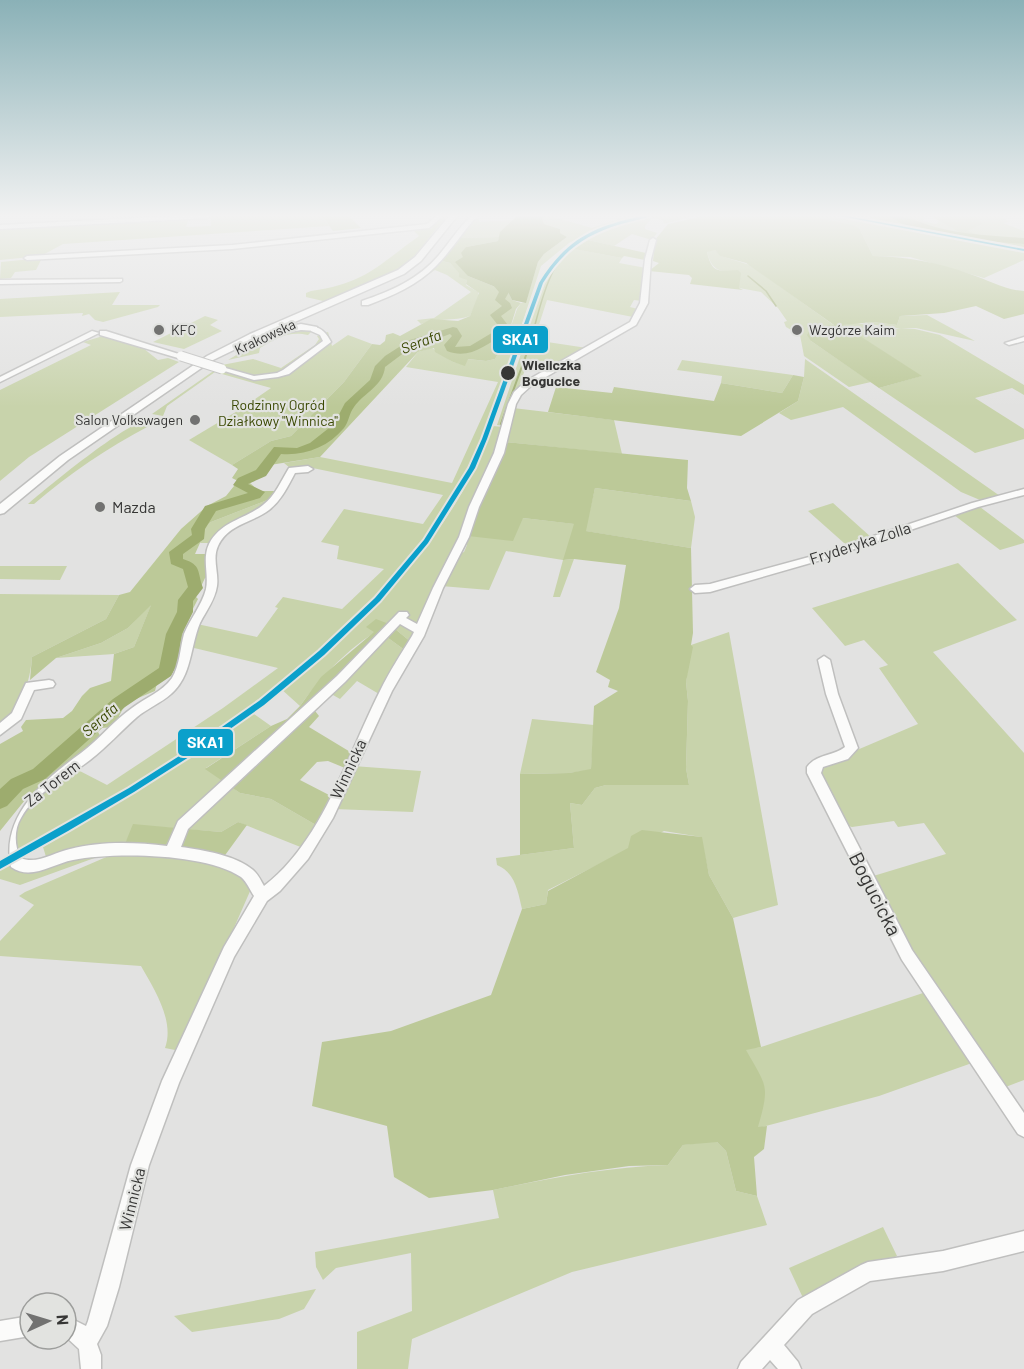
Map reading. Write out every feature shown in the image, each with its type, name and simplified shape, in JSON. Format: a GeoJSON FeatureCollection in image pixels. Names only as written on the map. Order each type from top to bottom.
{"type":"FeatureCollection","features":[{"type":"Feature","properties":{"kind":"main road","name":"Krakowska"},"geometry":{"type":"LineString","coordinates":[[0,510],[40,476],[218,353],[386,279]]}},
{"type":"Feature","properties":{"kind":"main road","name":"Krakowska"},"geometry":{"type":"LineString","coordinates":[[123,417],[141,415],[219,360],[270,333],[398,279]]}},
{"type":"Feature","properties":{"kind":"main road"},"geometry":{"type":"LineString","coordinates":[[314,329],[309,321],[320,313]]}},
{"type":"Feature","properties":{"kind":"main road"},"geometry":{"type":"LineString","coordinates":[[270,333],[291,328],[314,329]]}},
{"type":"Feature","properties":{"kind":"street"},"geometry":{"type":"LineString","coordinates":[[365,303],[389,294],[415,279]]}},
{"type":"Feature","properties":{"kind":"street","name":"Winnicka"},"geometry":{"type":"LineString","coordinates":[[88,1341],[97,1326],[109,1287],[140,1166],[171,1081],[229,952],[261,896],[275,886],[308,847],[327,814],[386,690],[420,630],[464,537],[474,507],[499,453],[517,394],[528,383],[633,323],[644,303],[646,279]]}},
{"type":"Feature","properties":{"kind":"street"},"geometry":{"type":"LineString","coordinates":[[0,282],[120,280]]}},
{"type":"Feature","properties":{"kind":"street"},"geometry":{"type":"LineString","coordinates":[[0,380],[99,332],[118,335],[254,378],[286,372],[327,342],[323,334],[314,329]]}},
{"type":"Feature","properties":{"kind":"street"},"geometry":{"type":"LineString","coordinates":[[1008,343],[1024,339]]}},
{"type":"Feature","properties":{"kind":"street","name":"Za Torem"},"geometry":{"type":"LineString","coordinates":[[261,896],[248,874],[226,862],[171,853],[98,851],[72,854],[31,866],[22,866],[15,862],[12,856],[11,826],[19,810],[33,796],[95,750],[134,713],[172,686],[181,671],[192,628],[210,593],[212,578],[210,555],[218,537],[225,528],[267,507],[292,470],[309,470]]}},
{"type":"Feature","properties":{"kind":"street","name":"Fryderyka Zolla"},"geometry":{"type":"LineString","coordinates":[[695,589],[710,588],[824,556],[975,505],[1024,492]]}},
{"type":"Feature","properties":{"kind":"street"},"geometry":{"type":"LineString","coordinates":[[171,853],[183,825],[341,679],[401,617],[420,630]]}},
{"type":"Feature","properties":{"kind":"street","name":"Bogucicka"},"geometry":{"type":"LineString","coordinates":[[824,660],[832,694],[852,748],[844,756],[818,763],[814,767],[814,773],[907,955],[1024,1128]]}},
{"type":"Feature","properties":{"kind":"street"},"geometry":{"type":"LineString","coordinates":[[0,730],[16,716],[30,686],[49,684]]}},
{"type":"Feature","properties":{"kind":"street"},"geometry":{"type":"LineString","coordinates":[[748,1369],[772,1346],[805,1307],[868,1272],[943,1261],[1024,1241]]}},
{"type":"Feature","properties":{"kind":"street"},"geometry":{"type":"LineString","coordinates":[[0,1331],[18,1328]]}},
{"type":"Feature","properties":{"kind":"street"},"geometry":{"type":"LineString","coordinates":[[78,1330],[88,1341],[92,1359],[91,1369]]}},
{"type":"Feature","properties":{"kind":"street"},"geometry":{"type":"LineString","coordinates":[[772,1346],[791,1369]]}},
{"type":"Feature","properties":{"kind":"green space"},"geometry":{"type":"Polygon","coordinates":[[[356,279],[382,279],[332,299],[323,301],[306,297],[306,293],[311,291],[356,279]]]}},
{"type":"Feature","properties":{"kind":"green space"},"geometry":{"type":"Polygon","coordinates":[[[452,279],[466,279],[466,285],[478,292],[479,297],[470,316],[421,324],[417,320],[434,318],[471,292],[452,279]]]}},
{"type":"Feature","properties":{"kind":"green space"},"geometry":{"type":"Polygon","coordinates":[[[533,279],[537,279],[503,382],[469,471],[428,536],[404,566],[361,612],[293,672],[234,719],[95,810],[15,853],[14,827],[22,809],[74,768],[107,785],[223,708],[278,668],[190,647],[197,624],[257,637],[278,608],[275,607],[283,597],[342,609],[384,569],[337,559],[339,546],[321,542],[344,509],[423,524],[443,495],[303,466],[290,468],[284,463],[320,457],[452,483],[498,382],[406,367],[418,352],[432,348],[453,362],[465,365],[467,359],[486,361],[495,359],[507,338],[517,309],[521,303],[526,302],[533,279]]]}},
{"type":"Feature","properties":{"kind":"green space"},"geometry":{"type":"Polygon","coordinates":[[[544,279],[645,279],[642,301],[634,300],[630,307],[638,309],[633,317],[547,300],[534,340],[587,348],[547,369],[527,364],[505,426],[497,425],[529,330],[526,329],[544,279]]]}},
{"type":"Feature","properties":{"kind":"green space"},"geometry":{"type":"Polygon","coordinates":[[[739,279],[769,279],[835,326],[812,327],[811,341],[871,382],[849,387],[804,356],[800,335],[786,327],[784,322],[787,321],[778,308],[761,292],[739,288],[739,279]]]}},
{"type":"Feature","properties":{"kind":"green space"},"geometry":{"type":"Polygon","coordinates":[[[120,292],[112,305],[160,305],[103,322],[95,320],[89,314],[82,316],[83,313],[0,317],[0,299],[120,292]]]}},
{"type":"Feature","properties":{"kind":"green space"},"geometry":{"type":"Polygon","coordinates":[[[927,315],[975,341],[916,328],[901,329],[861,323],[897,325],[900,316],[927,315]]]}},
{"type":"Feature","properties":{"kind":"green space"},"geometry":{"type":"Polygon","coordinates":[[[205,316],[218,320],[210,325],[222,331],[184,349],[153,342],[205,316]]]}},
{"type":"Feature","properties":{"kind":"green space"},"geometry":{"type":"Polygon","coordinates":[[[856,323],[890,329],[915,329],[940,335],[1024,385],[1024,395],[1012,388],[975,398],[1024,429],[1024,439],[975,453],[879,388],[921,376],[842,325],[856,323]]]}},
{"type":"Feature","properties":{"kind":"green space"},"geometry":{"type":"Polygon","coordinates":[[[293,329],[311,332],[308,335],[283,336],[260,348],[259,353],[228,360],[253,345],[293,329]]]}},
{"type":"Feature","properties":{"kind":"green space","name":"Rodzinny Ogród Działkowy \"Winnica\""},"geometry":{"type":"Polygon","coordinates":[[[328,332],[332,346],[348,335],[372,344],[344,382],[291,436],[271,441],[232,465],[189,440],[271,388],[215,372],[167,406],[163,416],[152,414],[222,365],[253,359],[281,368],[315,345],[319,339],[317,336],[328,332]]]}},
{"type":"Feature","properties":{"kind":"green space"},"geometry":{"type":"Polygon","coordinates":[[[103,336],[143,348],[158,360],[168,358],[179,362],[29,457],[0,481],[0,390],[91,345],[83,342],[103,336]]]}},
{"type":"Feature","properties":{"kind":"green space"},"geometry":{"type":"Polygon","coordinates":[[[805,359],[1000,496],[980,500],[961,492],[843,407],[791,420],[779,413],[798,401],[804,377],[805,359]]]}},
{"type":"Feature","properties":{"kind":"green space"},"geometry":{"type":"Polygon","coordinates":[[[682,360],[793,375],[782,393],[721,383],[722,376],[677,370],[682,360]]]}},
{"type":"Feature","properties":{"kind":"green space"},"geometry":{"type":"Polygon","coordinates":[[[513,408],[614,420],[622,454],[505,442],[513,408]]]}},
{"type":"Feature","properties":{"kind":"green space"},"geometry":{"type":"Polygon","coordinates":[[[148,420],[151,424],[149,426],[89,462],[34,504],[28,504],[105,443],[148,420]]]}},
{"type":"Feature","properties":{"kind":"green space"},"geometry":{"type":"Polygon","coordinates":[[[492,426],[505,427],[462,537],[411,642],[389,624],[363,640],[340,660],[300,706],[280,688],[376,602],[432,538],[455,504],[476,466],[492,426]]]}},
{"type":"Feature","properties":{"kind":"green space"},"geometry":{"type":"Polygon","coordinates":[[[595,488],[691,501],[695,517],[691,548],[585,531],[595,488]]]}},
{"type":"Feature","properties":{"kind":"green space"},"geometry":{"type":"Polygon","coordinates":[[[270,499],[266,505],[222,529],[213,543],[200,543],[204,534],[202,529],[211,522],[270,499]]]}},
{"type":"Feature","properties":{"kind":"green space"},"geometry":{"type":"Polygon","coordinates":[[[833,503],[872,538],[849,544],[844,543],[808,511],[833,503]]]}},
{"type":"Feature","properties":{"kind":"green space"},"geometry":{"type":"Polygon","coordinates":[[[980,507],[1024,540],[1024,543],[1000,550],[954,515],[980,507]]]}},
{"type":"Feature","properties":{"kind":"green space"},"geometry":{"type":"Polygon","coordinates":[[[523,518],[575,524],[564,560],[574,559],[560,597],[553,597],[563,560],[506,551],[489,590],[441,586],[459,554],[464,552],[468,536],[523,518]]]}},
{"type":"Feature","properties":{"kind":"green space"},"geometry":{"type":"Polygon","coordinates":[[[958,563],[1017,620],[933,652],[1024,753],[1024,1080],[1003,1088],[909,954],[870,877],[946,854],[924,823],[898,827],[894,821],[852,827],[845,825],[817,772],[821,766],[850,758],[857,750],[918,724],[879,668],[888,665],[864,640],[845,646],[812,608],[958,563]]]}},
{"type":"Feature","properties":{"kind":"green space"},"geometry":{"type":"Polygon","coordinates":[[[0,566],[67,566],[60,580],[0,579],[0,566]]]}},
{"type":"Feature","properties":{"kind":"green space"},"geometry":{"type":"Polygon","coordinates":[[[0,594],[119,595],[106,619],[32,657],[23,696],[14,713],[0,728],[0,594]]]}},
{"type":"Feature","properties":{"kind":"green space"},"geometry":{"type":"Polygon","coordinates":[[[152,603],[134,647],[114,654],[56,658],[101,643],[128,628],[152,603]]]}},
{"type":"Feature","properties":{"kind":"green space"},"geometry":{"type":"Polygon","coordinates":[[[729,632],[778,905],[733,918],[709,875],[701,837],[664,831],[548,890],[546,904],[522,909],[515,883],[508,872],[497,865],[496,858],[574,848],[570,803],[582,805],[595,788],[606,785],[689,785],[686,768],[688,701],[686,682],[691,645],[729,632]]]}},
{"type":"Feature","properties":{"kind":"green space"},"geometry":{"type":"Polygon","coordinates":[[[384,635],[406,651],[379,694],[357,681],[340,699],[326,691],[384,635]]]}},
{"type":"Feature","properties":{"kind":"green space"},"geometry":{"type":"Polygon","coordinates":[[[251,712],[271,726],[206,768],[240,793],[271,799],[316,825],[303,848],[238,822],[221,832],[134,825],[124,846],[47,860],[43,847],[150,782],[251,712]]]}},
{"type":"Feature","properties":{"kind":"green space"},"geometry":{"type":"Polygon","coordinates":[[[532,719],[594,725],[591,770],[520,774],[532,719]]]}},
{"type":"Feature","properties":{"kind":"green space"},"geometry":{"type":"Polygon","coordinates":[[[353,766],[421,771],[413,812],[334,809],[353,766]]]}},
{"type":"Feature","properties":{"kind":"green space"},"geometry":{"type":"Polygon","coordinates":[[[111,855],[180,858],[218,864],[244,876],[251,889],[180,1051],[165,1048],[167,1027],[162,1005],[141,966],[0,956],[0,941],[34,905],[19,896],[111,855]]]}},
{"type":"Feature","properties":{"kind":"green space"},"geometry":{"type":"Polygon","coordinates":[[[100,856],[20,885],[0,879],[0,869],[12,863],[100,856]]]}},
{"type":"Feature","properties":{"kind":"green space"},"geometry":{"type":"Polygon","coordinates":[[[926,992],[972,1063],[879,1096],[758,1128],[745,1049],[761,1047],[926,992]]]}},
{"type":"Feature","properties":{"kind":"green space"},"geometry":{"type":"Polygon","coordinates":[[[717,1142],[726,1151],[736,1191],[757,1196],[767,1225],[572,1272],[412,1339],[408,1369],[357,1369],[357,1332],[412,1311],[411,1253],[336,1268],[323,1280],[316,1267],[315,1252],[499,1218],[493,1190],[558,1177],[668,1165],[683,1145],[717,1142]]]}},
{"type":"Feature","properties":{"kind":"green space"},"geometry":{"type":"Polygon","coordinates":[[[883,1227],[897,1256],[804,1300],[789,1268],[883,1227]]]}},
{"type":"Feature","properties":{"kind":"green space"},"geometry":{"type":"Polygon","coordinates":[[[316,1289],[304,1309],[279,1319],[192,1332],[174,1316],[316,1289]]]}},
{"type":"Feature","properties":{"kind":"shaded area"},"geometry":{"type":"Polygon","coordinates":[[[464,279],[475,279],[508,292],[512,300],[521,303],[516,309],[507,338],[495,359],[486,361],[468,359],[465,366],[435,352],[434,348],[418,352],[320,457],[270,465],[263,476],[250,483],[259,491],[276,491],[270,499],[211,522],[202,529],[204,534],[195,554],[208,554],[209,577],[205,578],[196,597],[198,599],[183,628],[185,636],[177,667],[158,679],[155,691],[126,703],[119,716],[122,719],[114,727],[102,728],[98,732],[102,739],[25,800],[0,831],[0,744],[23,731],[21,727],[26,720],[63,718],[72,711],[90,688],[111,681],[114,654],[134,647],[151,605],[128,628],[101,643],[56,658],[30,680],[32,657],[106,619],[119,595],[130,592],[181,529],[207,506],[226,496],[238,481],[232,478],[238,469],[232,465],[271,441],[291,436],[344,382],[372,344],[380,345],[385,341],[386,335],[393,333],[400,336],[431,319],[458,321],[470,316],[479,293],[466,284],[467,280],[464,279]]]}},
{"type":"Feature","properties":{"kind":"shaded area"},"geometry":{"type":"Polygon","coordinates":[[[475,279],[533,279],[526,303],[512,300],[508,292],[475,279]]]}},
{"type":"Feature","properties":{"kind":"shaded area"},"geometry":{"type":"Polygon","coordinates":[[[692,279],[740,279],[739,288],[743,290],[690,284],[692,279]]]}},
{"type":"Feature","properties":{"kind":"shaded area"},"geometry":{"type":"Polygon","coordinates":[[[769,279],[982,279],[1003,287],[1024,291],[1024,314],[1004,319],[976,306],[944,313],[900,316],[897,325],[873,322],[843,325],[922,376],[879,388],[811,341],[807,335],[812,327],[834,325],[769,279]]]}},
{"type":"Feature","properties":{"kind":"shaded area"},"geometry":{"type":"Polygon","coordinates":[[[793,375],[804,377],[798,401],[741,436],[548,412],[556,387],[612,393],[614,387],[714,401],[721,383],[782,393],[793,375]]]}},
{"type":"Feature","properties":{"kind":"shaded area"},"geometry":{"type":"Polygon","coordinates":[[[505,442],[688,460],[687,488],[691,501],[595,488],[586,531],[691,548],[693,633],[691,645],[693,647],[686,682],[688,701],[686,768],[689,785],[606,785],[595,788],[582,805],[570,803],[574,848],[520,855],[520,774],[569,773],[591,769],[594,706],[618,691],[608,687],[610,680],[596,672],[619,608],[626,565],[574,559],[563,560],[574,524],[523,518],[513,541],[468,536],[505,442]]]}},
{"type":"Feature","properties":{"kind":"shaded area"},"geometry":{"type":"Polygon","coordinates":[[[376,619],[389,624],[411,642],[406,651],[384,635],[312,707],[319,716],[309,727],[352,753],[345,768],[328,761],[317,762],[300,780],[331,796],[316,825],[271,799],[240,793],[205,769],[271,726],[287,719],[300,706],[321,677],[374,632],[366,627],[376,619]]]}},
{"type":"Feature","properties":{"kind":"shaded area"},"geometry":{"type":"Polygon","coordinates":[[[238,822],[247,825],[223,858],[124,846],[133,824],[221,832],[238,822]]]}},
{"type":"Feature","properties":{"kind":"shaded area"},"geometry":{"type":"Polygon","coordinates":[[[642,830],[702,837],[709,875],[733,918],[761,1047],[746,1050],[762,1080],[765,1094],[758,1127],[767,1126],[764,1149],[754,1157],[757,1196],[736,1191],[726,1151],[717,1142],[683,1145],[668,1165],[629,1166],[565,1175],[493,1190],[429,1198],[394,1177],[387,1126],[312,1106],[322,1042],[391,1031],[491,995],[522,909],[546,904],[548,891],[628,848],[631,836],[642,830]]]}},
{"type":"Feature","properties":{"kind":"waterway","name":"Serafa"},"geometry":{"type":"LineString","coordinates":[[0,801],[17,784],[39,774],[119,703],[165,672],[169,665],[174,634],[185,612],[186,600],[196,588],[190,566],[176,561],[176,552],[199,536],[198,529],[208,516],[210,509],[255,495],[258,492],[240,485],[243,481],[261,473],[278,450],[298,452],[314,446],[339,426],[349,405],[379,375],[380,366],[406,346],[453,330],[457,336],[449,345],[451,349],[456,351],[473,349],[500,332],[502,324],[495,315],[507,308],[507,305],[500,300],[504,292],[493,279]]}},
{"type":"Feature","properties":{"kind":"waterway"},"geometry":{"type":"LineString","coordinates":[[528,348],[550,279]]}},
{"type":"Feature","properties":{"kind":"waterway"},"geometry":{"type":"LineString","coordinates":[[751,279],[766,291],[776,306]]}},
{"type":"Feature","properties":{"kind":"waterway"},"geometry":{"type":"LineString","coordinates":[[501,424],[529,347]]}},
{"type":"Feature","properties":{"kind":"transit line","name":"SKA1"},"geometry":{"type":"LineString","coordinates":[[0,865],[131,790],[197,748],[261,703],[322,653],[377,600],[426,541],[467,478],[484,439],[543,279]]}},
{"type":"Feature","properties":{"kind":"place","name":"KFC"},"geometry":{"type":"Point","coordinates":[159,330]}},
{"type":"Feature","properties":{"kind":"place","name":"Wzgórze Kaim"},"geometry":{"type":"Point","coordinates":[797,330]}},
{"type":"Feature","properties":{"kind":"place","name":"Wieliczka Bogucice"},"geometry":{"type":"Point","coordinates":[508,373]}},
{"type":"Feature","properties":{"kind":"place","name":"Salon Volkswagen"},"geometry":{"type":"Point","coordinates":[195,420]}},
{"type":"Feature","properties":{"kind":"place","name":"Mazda"},"geometry":{"type":"Point","coordinates":[100,507]}}]}
